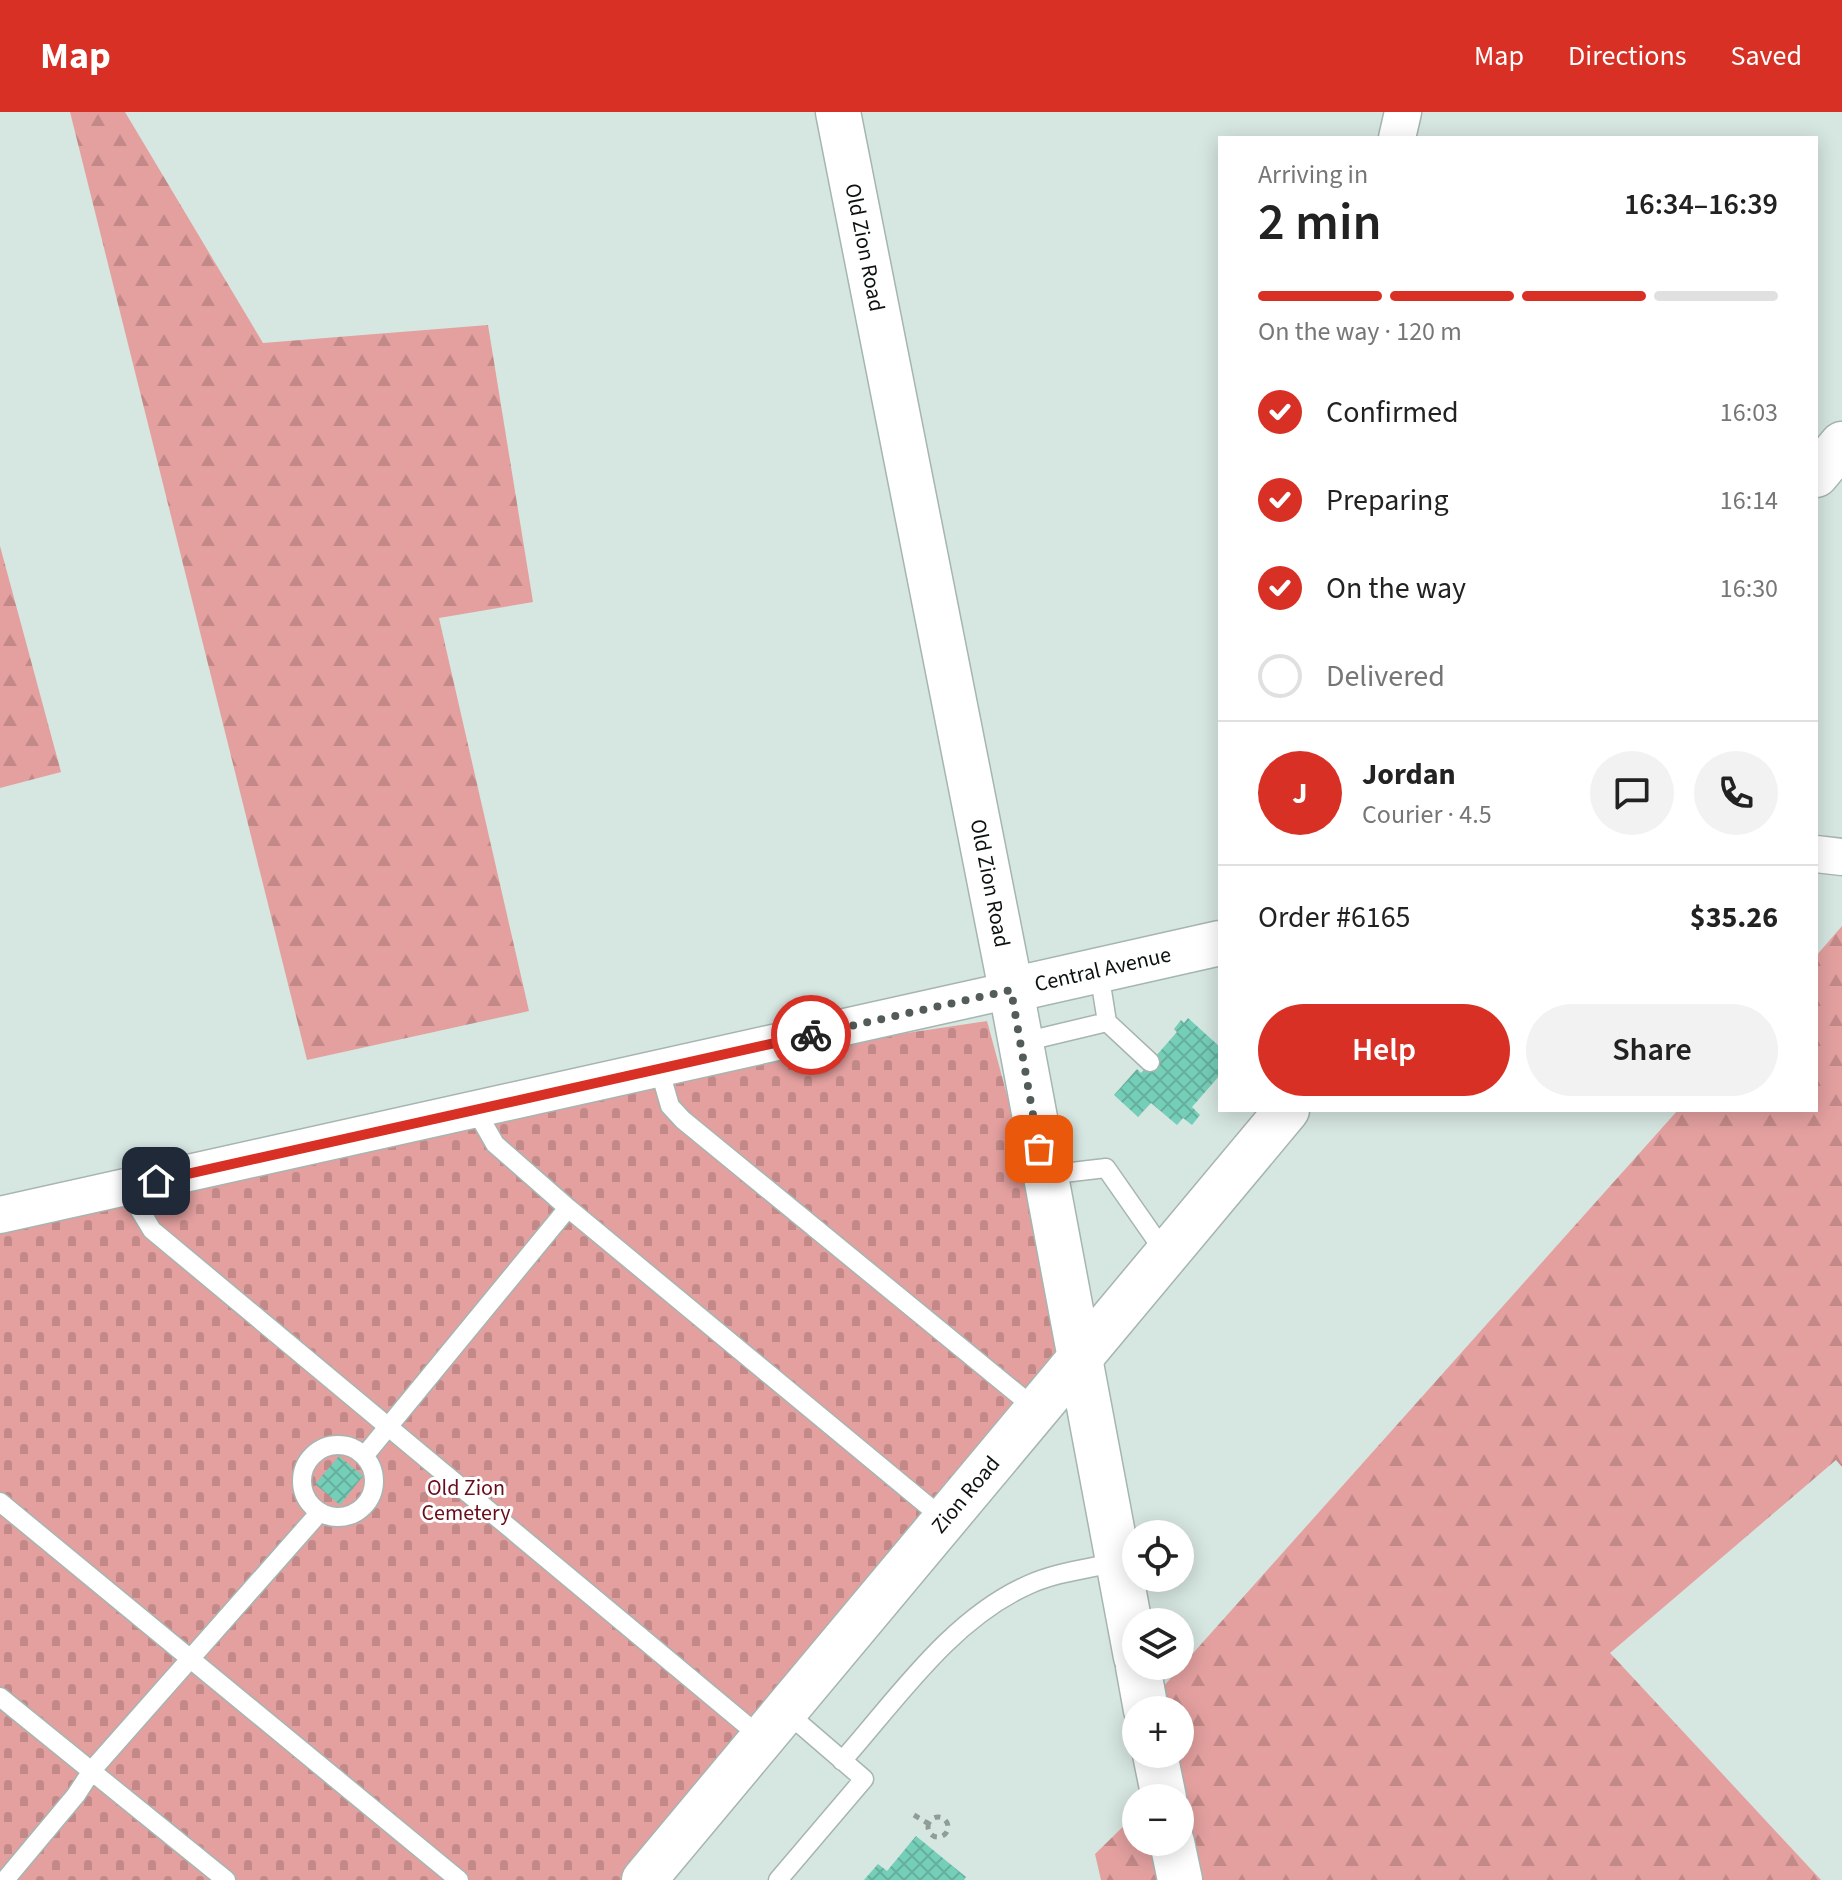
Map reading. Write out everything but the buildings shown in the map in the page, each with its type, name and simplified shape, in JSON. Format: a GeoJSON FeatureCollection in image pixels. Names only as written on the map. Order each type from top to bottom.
{"type":"FeatureCollection","features":[{"type":"Feature","properties":{"kind":"street","name":"Old Zion Road"},"geometry":{"type":"LineString","coordinates":[[838,112],[1011,990],[1126,1608]]}},
{"type":"Feature","properties":{"kind":"street"},"geometry":{"type":"LineString","coordinates":[[1397,136],[1403,112]]}},
{"type":"Feature","properties":{"kind":"street"},"geometry":{"type":"LineString","coordinates":[[1818,473],[1842,444]]}},
{"type":"Feature","properties":{"kind":"street"},"geometry":{"type":"LineString","coordinates":[[1818,854],[1842,857]]}},
{"type":"Feature","properties":{"kind":"street","name":"Central Avenue"},"geometry":{"type":"LineString","coordinates":[[0,1215],[1218,943]]}},
{"type":"Feature","properties":{"kind":"street","name":"Zion Road"},"geometry":{"type":"LineString","coordinates":[[644,1880],[1285,1112]]}},
{"type":"Feature","properties":{"kind":"street"},"geometry":{"type":"LineString","coordinates":[[1175,1856],[1180,1880]]}},
{"type":"Feature","properties":{"kind":"lane"},"geometry":{"type":"LineString","coordinates":[[1099,972],[1107,1022],[1150,1062]]}},
{"type":"Feature","properties":{"kind":"lane"},"geometry":{"type":"LineString","coordinates":[[1019,1043],[1107,1022]]}},
{"type":"Feature","properties":{"kind":"lane"},"geometry":{"type":"LineString","coordinates":[[659,1068],[670,1106],[683,1120],[1036,1409]]}},
{"type":"Feature","properties":{"kind":"lane"},"geometry":{"type":"LineString","coordinates":[[475,1109],[495,1144],[568,1208],[945,1520]]}},
{"type":"Feature","properties":{"kind":"lane"},"geometry":{"type":"LineString","coordinates":[[1044,1175],[1106,1168],[1166,1254]]}},
{"type":"Feature","properties":{"kind":"lane"},"geometry":{"type":"LineString","coordinates":[[126,1187],[152,1230],[388,1427],[774,1725],[842,1761],[864,1779],[778,1880]]}},
{"type":"Feature","properties":{"kind":"lane"},"geometry":{"type":"LineString","coordinates":[[365,1455],[568,1208]]}},
{"type":"Feature","properties":{"kind":"lane"},"geometry":{"type":"LineString","coordinates":[[330,1445],[354,1448],[365,1455],[374,1475],[370,1498],[363,1507],[342,1517],[320,1512],[310,1505],[301,1482],[309,1458],[330,1445]]}},
{"type":"Feature","properties":{"kind":"lane"},"geometry":{"type":"LineString","coordinates":[[0,1502],[194,1658],[459,1880]]}},
{"type":"Feature","properties":{"kind":"lane"},"geometry":{"type":"LineString","coordinates":[[5,1880],[76,1795],[93,1769],[320,1512]]}},
{"type":"Feature","properties":{"kind":"lane"},"geometry":{"type":"LineString","coordinates":[[842,1761],[941,1651],[983,1610],[1031,1583],[1117,1562]]}},
{"type":"Feature","properties":{"kind":"lane"},"geometry":{"type":"LineString","coordinates":[[0,1697],[93,1769],[226,1880]]}},
{"type":"Feature","properties":{"kind":"path"},"geometry":{"type":"LineString","coordinates":[[914,1815],[929,1824]]}},
{"type":"Feature","properties":{"kind":"green space"},"geometry":{"type":"Polygon","coordinates":[[[70,112],[125,112],[263,343],[488,325],[533,602],[439,618],[529,1011],[307,1060],[70,112]]]}},
{"type":"Feature","properties":{"kind":"green space"},"geometry":{"type":"Polygon","coordinates":[[[0,546],[61,772],[0,788],[0,546]]]}},
{"type":"Feature","properties":{"kind":"green space"},"geometry":{"type":"Polygon","coordinates":[[[1842,926],[1842,1467],[1836,1460],[1610,1653],[1821,1880],[1101,1880],[1095,1854],[1122,1828],[1122,1856],[1194,1856],[1194,1784],[1171,1784],[1161,1768],[1194,1768],[1194,1696],[1155,1696],[1169,1680],[1194,1680],[1194,1652],[1676,1112],[1818,1112],[1818,954],[1842,926]]]}},
{"type":"Feature","properties":{"kind":"green space","name":"Old Zion Cemetery"},"geometry":{"type":"Polygon","coordinates":[[[987,1021],[1078,1358],[644,1880],[0,1880],[0,1215],[627,1075],[987,1021]]]}},
{"type":"Feature","properties":{"kind":"way so far"},"geometry":{"type":"LineString","coordinates":[[811,1035],[1011,990],[1039,1149]]}},
{"type":"Feature","properties":{"kind":"route"},"geometry":{"type":"LineString","coordinates":[[156,1181],[811,1035]]}}]}
